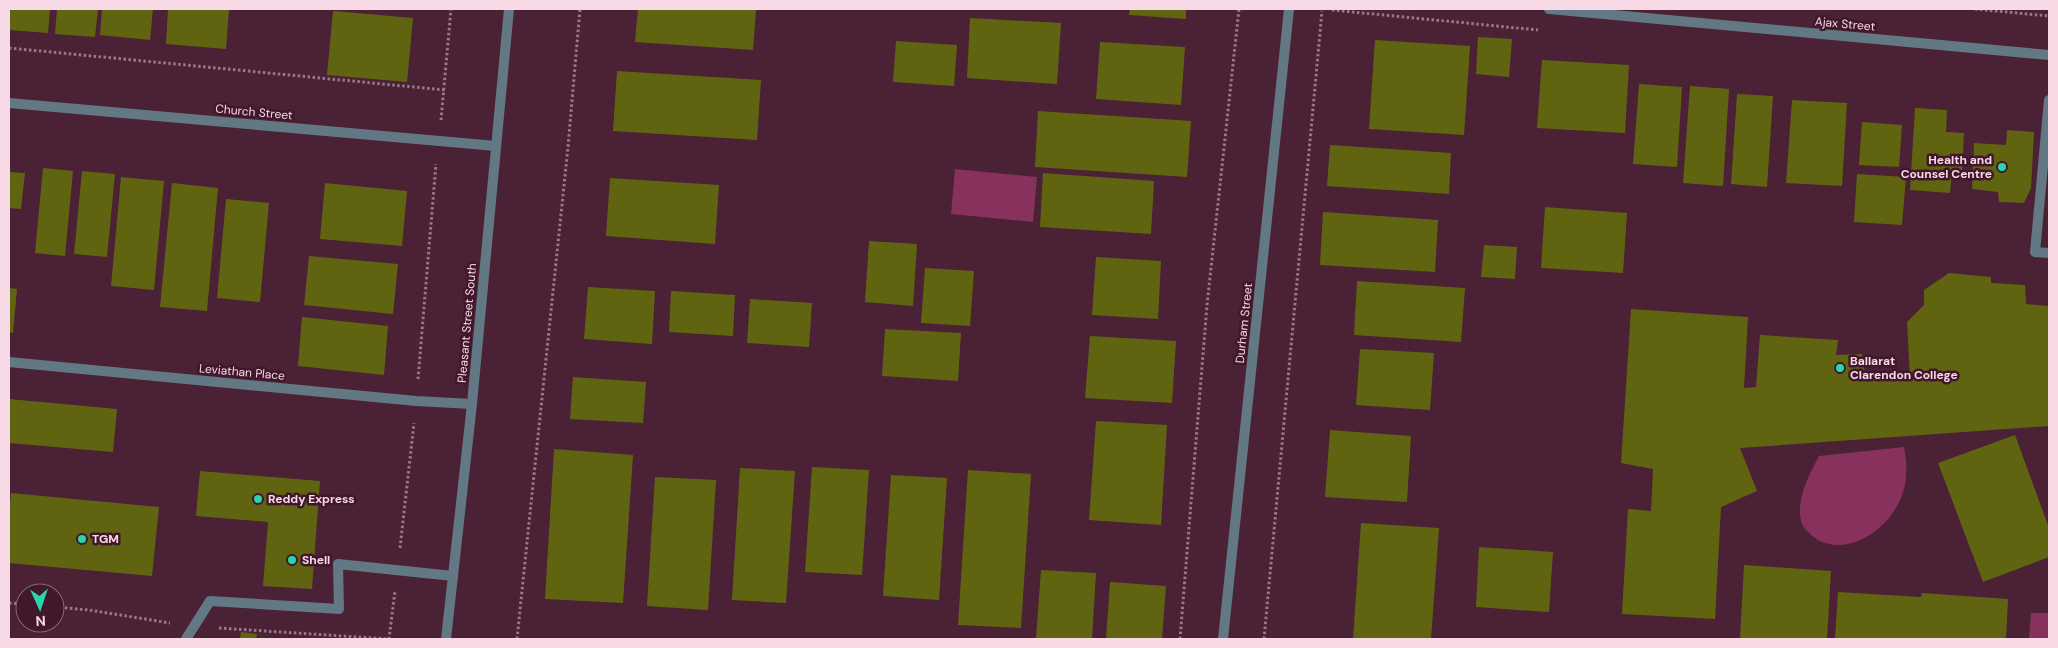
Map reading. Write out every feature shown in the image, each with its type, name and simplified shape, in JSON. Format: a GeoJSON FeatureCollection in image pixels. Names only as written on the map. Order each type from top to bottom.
{"type":"FeatureCollection","features":[{"type":"Feature","properties":{"kind":"street","name":"Pleasant Street South"},"geometry":{"type":"LineString","coordinates":[[446,639],[472,404],[509,9]]}},
{"type":"Feature","properties":{"kind":"street","name":"Durham Street"},"geometry":{"type":"LineString","coordinates":[[1223,639],[1289,9]]}},
{"type":"Feature","properties":{"kind":"street","name":"Ajax Street"},"geometry":{"type":"LineString","coordinates":[[1549,9],[2049,55]]}},
{"type":"Feature","properties":{"kind":"street"},"geometry":{"type":"LineString","coordinates":[[2049,100],[2035,252],[2049,253]]}},
{"type":"Feature","properties":{"kind":"street","name":"Church Street"},"geometry":{"type":"LineString","coordinates":[[9,103],[496,146]]}},
{"type":"Feature","properties":{"kind":"street","name":"Leviathan Place"},"geometry":{"type":"LineString","coordinates":[[9,362],[416,401],[472,404]]}},
{"type":"Feature","properties":{"kind":"street"},"geometry":{"type":"LineString","coordinates":[[186,639],[210,601],[339,609],[338,564],[453,576]]}},
{"type":"Feature","properties":{"kind":"path"},"geometry":{"type":"LineString","coordinates":[[9,48],[445,90],[451,9]]}},
{"type":"Feature","properties":{"kind":"path"},"geometry":{"type":"LineString","coordinates":[[517,639],[568,147],[580,9]]}},
{"type":"Feature","properties":{"kind":"path"},"geometry":{"type":"LineString","coordinates":[[1180,639],[1207,305],[1239,9]]}},
{"type":"Feature","properties":{"kind":"path"},"geometry":{"type":"LineString","coordinates":[[1975,9],[2049,16]]}},
{"type":"Feature","properties":{"kind":"path"},"geometry":{"type":"LineString","coordinates":[[1264,639],[1322,11]]}},
{"type":"Feature","properties":{"kind":"path"},"geometry":{"type":"LineString","coordinates":[[389,639],[416,401],[436,172]]}},
{"type":"Feature","properties":{"kind":"shaded area"},"geometry":{"type":"Polygon","coordinates":[[[955,169],[1037,177],[1033,222],[951,214],[955,169]]]}},
{"type":"Feature","properties":{"kind":"shaded area"},"geometry":{"type":"Polygon","coordinates":[[[1904,447],[1906,471],[1904,489],[1897,507],[1879,528],[1856,542],[1844,545],[1818,540],[1802,524],[1800,504],[1804,487],[1819,456],[1904,447]]]}},
{"type":"Feature","properties":{"kind":"shaded area"},"geometry":{"type":"Polygon","coordinates":[[[2031,613],[2049,613],[2049,639],[2029,639],[2031,613]]]}},
{"type":"Feature","properties":{"kind":"building"},"geometry":{"type":"Polygon","coordinates":[[[9,9],[50,9],[48,33],[9,30],[9,9]]]}},
{"type":"Feature","properties":{"kind":"building"},"geometry":{"type":"Polygon","coordinates":[[[57,9],[98,9],[95,37],[55,34],[57,9]]]}},
{"type":"Feature","properties":{"kind":"building"},"geometry":{"type":"Polygon","coordinates":[[[102,9],[153,9],[150,40],[100,35],[102,9]]]}},
{"type":"Feature","properties":{"kind":"building"},"geometry":{"type":"Polygon","coordinates":[[[168,9],[229,9],[226,49],[166,44],[168,9]]]}},
{"type":"Feature","properties":{"kind":"building"},"geometry":{"type":"Polygon","coordinates":[[[638,9],[756,9],[753,50],[635,42],[638,9]]]}},
{"type":"Feature","properties":{"kind":"building"},"geometry":{"type":"Polygon","coordinates":[[[1130,9],[1186,9],[1186,19],[1129,15],[1130,9]]]}},
{"type":"Feature","properties":{"kind":"building"},"geometry":{"type":"Polygon","coordinates":[[[333,11],[413,18],[407,82],[327,75],[333,11]]]}},
{"type":"Feature","properties":{"kind":"building"},"geometry":{"type":"Polygon","coordinates":[[[970,18],[1061,23],[1057,84],[967,78],[970,18]]]}},
{"type":"Feature","properties":{"kind":"building"},"geometry":{"type":"Polygon","coordinates":[[[1478,37],[1512,39],[1509,77],[1476,74],[1478,37]]]}},
{"type":"Feature","properties":{"kind":"building"},"geometry":{"type":"Polygon","coordinates":[[[1375,40],[1470,46],[1464,135],[1369,129],[1375,40]]]}},
{"type":"Feature","properties":{"kind":"building"},"geometry":{"type":"Polygon","coordinates":[[[896,41],[957,45],[954,86],[893,82],[896,41]]]}},
{"type":"Feature","properties":{"kind":"building"},"geometry":{"type":"Polygon","coordinates":[[[1100,42],[1185,47],[1181,105],[1096,99],[1100,42]]]}},
{"type":"Feature","properties":{"kind":"building"},"geometry":{"type":"Polygon","coordinates":[[[1542,60],[1629,65],[1625,133],[1537,128],[1542,60]]]}},
{"type":"Feature","properties":{"kind":"building"},"geometry":{"type":"Polygon","coordinates":[[[617,71],[761,80],[757,140],[613,131],[617,71]]]}},
{"type":"Feature","properties":{"kind":"building"},"geometry":{"type":"Polygon","coordinates":[[[1639,84],[1682,87],[1677,167],[1633,164],[1639,84]]]}},
{"type":"Feature","properties":{"kind":"building"},"geometry":{"type":"Polygon","coordinates":[[[1690,86],[1729,89],[1723,186],[1683,183],[1690,86]]]}},
{"type":"Feature","properties":{"kind":"building"},"geometry":{"type":"Polygon","coordinates":[[[1737,94],[1773,96],[1767,187],[1731,184],[1737,94]]]}},
{"type":"Feature","properties":{"kind":"building"},"geometry":{"type":"Polygon","coordinates":[[[1792,100],[1847,103],[1842,186],[1786,183],[1792,100]]]}},
{"type":"Feature","properties":{"kind":"building"},"geometry":{"type":"Polygon","coordinates":[[[1915,108],[1947,110],[1946,132],[1964,133],[1962,171],[1952,171],[1950,193],[1910,190],[1915,108]]]}},
{"type":"Feature","properties":{"kind":"building"},"geometry":{"type":"Polygon","coordinates":[[[1038,111],[1191,121],[1187,177],[1035,167],[1038,111]]]}},
{"type":"Feature","properties":{"kind":"building"},"geometry":{"type":"Polygon","coordinates":[[[1862,122],[1902,125],[1899,167],[1859,165],[1862,122]]]}},
{"type":"Feature","properties":{"kind":"building","name":"Health and Counsel Centre"},"geometry":{"type":"Polygon","coordinates":[[[2007,130],[2034,132],[2031,188],[2024,203],[1999,202],[1998,192],[1972,189],[1974,143],[2006,145],[2007,130]]]}},
{"type":"Feature","properties":{"kind":"building"},"geometry":{"type":"Polygon","coordinates":[[[1330,145],[1451,153],[1449,194],[1327,186],[1330,145]]]}},
{"type":"Feature","properties":{"kind":"building"},"geometry":{"type":"Polygon","coordinates":[[[43,168],[73,171],[65,256],[35,253],[43,168]]]}},
{"type":"Feature","properties":{"kind":"building"},"geometry":{"type":"Polygon","coordinates":[[[82,171],[115,174],[107,257],[74,254],[82,171]]]}},
{"type":"Feature","properties":{"kind":"building"},"geometry":{"type":"Polygon","coordinates":[[[9,172],[25,173],[21,209],[9,208],[9,172]]]}},
{"type":"Feature","properties":{"kind":"building"},"geometry":{"type":"Polygon","coordinates":[[[1043,173],[1154,181],[1151,234],[1040,227],[1043,173]]]}},
{"type":"Feature","properties":{"kind":"building"},"geometry":{"type":"Polygon","coordinates":[[[1857,174],[1906,177],[1902,225],[1854,222],[1857,174]]]}},
{"type":"Feature","properties":{"kind":"building"},"geometry":{"type":"Polygon","coordinates":[[[121,177],[164,181],[154,290],[111,286],[121,177]]]}},
{"type":"Feature","properties":{"kind":"building"},"geometry":{"type":"Polygon","coordinates":[[[610,178],[719,185],[715,244],[606,236],[610,178]]]}},
{"type":"Feature","properties":{"kind":"building"},"geometry":{"type":"Polygon","coordinates":[[[172,183],[218,188],[207,311],[160,307],[172,183]]]}},
{"type":"Feature","properties":{"kind":"building"},"geometry":{"type":"Polygon","coordinates":[[[325,183],[407,191],[402,246],[320,239],[325,183]]]}},
{"type":"Feature","properties":{"kind":"building"},"geometry":{"type":"Polygon","coordinates":[[[226,199],[269,203],[260,302],[217,298],[226,199]]]}},
{"type":"Feature","properties":{"kind":"building"},"geometry":{"type":"Polygon","coordinates":[[[1545,207],[1627,213],[1623,273],[1541,268],[1545,207]]]}},
{"type":"Feature","properties":{"kind":"building"},"geometry":{"type":"Polygon","coordinates":[[[1323,212],[1438,220],[1435,272],[1320,265],[1323,212]]]}},
{"type":"Feature","properties":{"kind":"building"},"geometry":{"type":"Polygon","coordinates":[[[869,241],[917,244],[913,306],[865,302],[869,241]]]}},
{"type":"Feature","properties":{"kind":"building"},"geometry":{"type":"Polygon","coordinates":[[[1484,245],[1517,247],[1515,279],[1481,277],[1484,245]]]}},
{"type":"Feature","properties":{"kind":"building"},"geometry":{"type":"Polygon","coordinates":[[[309,256],[398,264],[393,314],[304,305],[309,256]]]}},
{"type":"Feature","properties":{"kind":"building"},"geometry":{"type":"Polygon","coordinates":[[[1096,257],[1161,261],[1158,319],[1092,315],[1096,257]]]}},
{"type":"Feature","properties":{"kind":"building"},"geometry":{"type":"Polygon","coordinates":[[[925,268],[974,271],[970,326],[921,323],[925,268]]]}},
{"type":"Feature","properties":{"kind":"building"},"geometry":{"type":"Polygon","coordinates":[[[1949,273],[1991,277],[1991,283],[2025,285],[2026,304],[2049,306],[2049,426],[1740,448],[1757,491],[1721,507],[1715,619],[1622,614],[1628,509],[1651,511],[1653,469],[1621,463],[1631,309],[1748,317],[1744,388],[1756,387],[1760,335],[1838,340],[1836,355],[1862,354],[1866,381],[1910,378],[1907,322],[1924,305],[1924,290],[1949,273]]]}},
{"type":"Feature","properties":{"kind":"building"},"geometry":{"type":"Polygon","coordinates":[[[1357,281],[1465,288],[1461,342],[1354,335],[1357,281]]]}},
{"type":"Feature","properties":{"kind":"building"},"geometry":{"type":"Polygon","coordinates":[[[588,287],[655,291],[652,344],[584,339],[588,287]]]}},
{"type":"Feature","properties":{"kind":"building"},"geometry":{"type":"Polygon","coordinates":[[[9,288],[17,289],[13,333],[9,332],[9,288]]]}},
{"type":"Feature","properties":{"kind":"building"},"geometry":{"type":"Polygon","coordinates":[[[671,291],[735,295],[733,336],[669,332],[671,291]]]}},
{"type":"Feature","properties":{"kind":"building"},"geometry":{"type":"Polygon","coordinates":[[[750,299],[812,303],[809,347],[747,343],[750,299]]]}},
{"type":"Feature","properties":{"kind":"building"},"geometry":{"type":"Polygon","coordinates":[[[302,317],[388,326],[384,375],[298,366],[302,317]]]}},
{"type":"Feature","properties":{"kind":"building"},"geometry":{"type":"Polygon","coordinates":[[[885,329],[961,333],[958,381],[882,376],[885,329]]]}},
{"type":"Feature","properties":{"kind":"building"},"geometry":{"type":"Polygon","coordinates":[[[1090,336],[1176,341],[1172,403],[1085,398],[1090,336]]]}},
{"type":"Feature","properties":{"kind":"building"},"geometry":{"type":"Polygon","coordinates":[[[1360,349],[1434,353],[1430,410],[1356,405],[1360,349]]]}},
{"type":"Feature","properties":{"kind":"building"},"geometry":{"type":"Polygon","coordinates":[[[573,377],[646,382],[643,423],[570,419],[573,377]]]}},
{"type":"Feature","properties":{"kind":"building"},"geometry":{"type":"Polygon","coordinates":[[[9,399],[117,409],[113,452],[9,443],[9,399]]]}},
{"type":"Feature","properties":{"kind":"building"},"geometry":{"type":"Polygon","coordinates":[[[1096,421],[1167,425],[1161,525],[1089,520],[1096,421]]]}},
{"type":"Feature","properties":{"kind":"building"},"geometry":{"type":"Polygon","coordinates":[[[1330,430],[1411,436],[1407,502],[1325,497],[1330,430]]]}},
{"type":"Feature","properties":{"kind":"building"},"geometry":{"type":"Polygon","coordinates":[[[2015,435],[2049,528],[2049,557],[1983,582],[1938,463],[2015,435]]]}},
{"type":"Feature","properties":{"kind":"building"},"geometry":{"type":"Polygon","coordinates":[[[554,449],[633,455],[623,603],[545,599],[554,449]]]}},
{"type":"Feature","properties":{"kind":"building"},"geometry":{"type":"Polygon","coordinates":[[[812,467],[869,470],[862,575],[805,572],[812,467]]]}},
{"type":"Feature","properties":{"kind":"building"},"geometry":{"type":"Polygon","coordinates":[[[740,468],[795,471],[786,603],[732,600],[740,468]]]}},
{"type":"Feature","properties":{"kind":"building"},"geometry":{"type":"Polygon","coordinates":[[[968,470],[1031,474],[1021,628],[958,625],[968,470]]]}},
{"type":"Feature","properties":{"kind":"building","name":"Reddy Express"},"geometry":{"type":"Polygon","coordinates":[[[200,471],[320,481],[312,589],[263,586],[268,522],[196,516],[200,471]]]}},
{"type":"Feature","properties":{"kind":"building"},"geometry":{"type":"Polygon","coordinates":[[[891,475],[947,478],[939,600],[883,596],[891,475]]]}},
{"type":"Feature","properties":{"kind":"building"},"geometry":{"type":"Polygon","coordinates":[[[655,477],[716,480],[708,610],[647,606],[655,477]]]}},
{"type":"Feature","properties":{"kind":"building","name":"TGM"},"geometry":{"type":"Polygon","coordinates":[[[11,493],[159,507],[152,576],[9,563],[11,493]]]}},
{"type":"Feature","properties":{"kind":"building"},"geometry":{"type":"Polygon","coordinates":[[[1361,523],[1439,528],[1431,639],[1353,639],[1361,523]]]}},
{"type":"Feature","properties":{"kind":"building"},"geometry":{"type":"Polygon","coordinates":[[[1479,547],[1553,552],[1549,612],[1476,607],[1479,547]]]}},
{"type":"Feature","properties":{"kind":"building"},"geometry":{"type":"Polygon","coordinates":[[[1744,565],[1831,571],[1827,639],[1740,639],[1744,565]]]}},
{"type":"Feature","properties":{"kind":"building"},"geometry":{"type":"Polygon","coordinates":[[[1041,570],[1096,573],[1092,639],[1036,639],[1041,570]]]}},
{"type":"Feature","properties":{"kind":"building"},"geometry":{"type":"Polygon","coordinates":[[[1110,582],[1166,586],[1162,639],[1106,639],[1110,582]]]}},
{"type":"Feature","properties":{"kind":"building"},"geometry":{"type":"Polygon","coordinates":[[[1838,592],[1921,597],[1922,593],[2008,599],[2006,639],[1835,639],[1838,592]]]}},
{"type":"Feature","properties":{"kind":"building"},"geometry":{"type":"Polygon","coordinates":[[[241,632],[257,634],[256,639],[240,639],[241,632]]]}},
{"type":"Feature","properties":{"kind":"place","name":"Health and Counsel Centre"},"geometry":{"type":"Point","coordinates":[2002,167]}},
{"type":"Feature","properties":{"kind":"place","name":"Ballarat Clarendon College"},"geometry":{"type":"Point","coordinates":[1840,368]}},
{"type":"Feature","properties":{"kind":"place","name":"Reddy Express"},"geometry":{"type":"Point","coordinates":[258,499]}},
{"type":"Feature","properties":{"kind":"place","name":"TGM"},"geometry":{"type":"Point","coordinates":[82,539]}},
{"type":"Feature","properties":{"kind":"place","name":"Shell"},"geometry":{"type":"Point","coordinates":[292,560]}}]}
